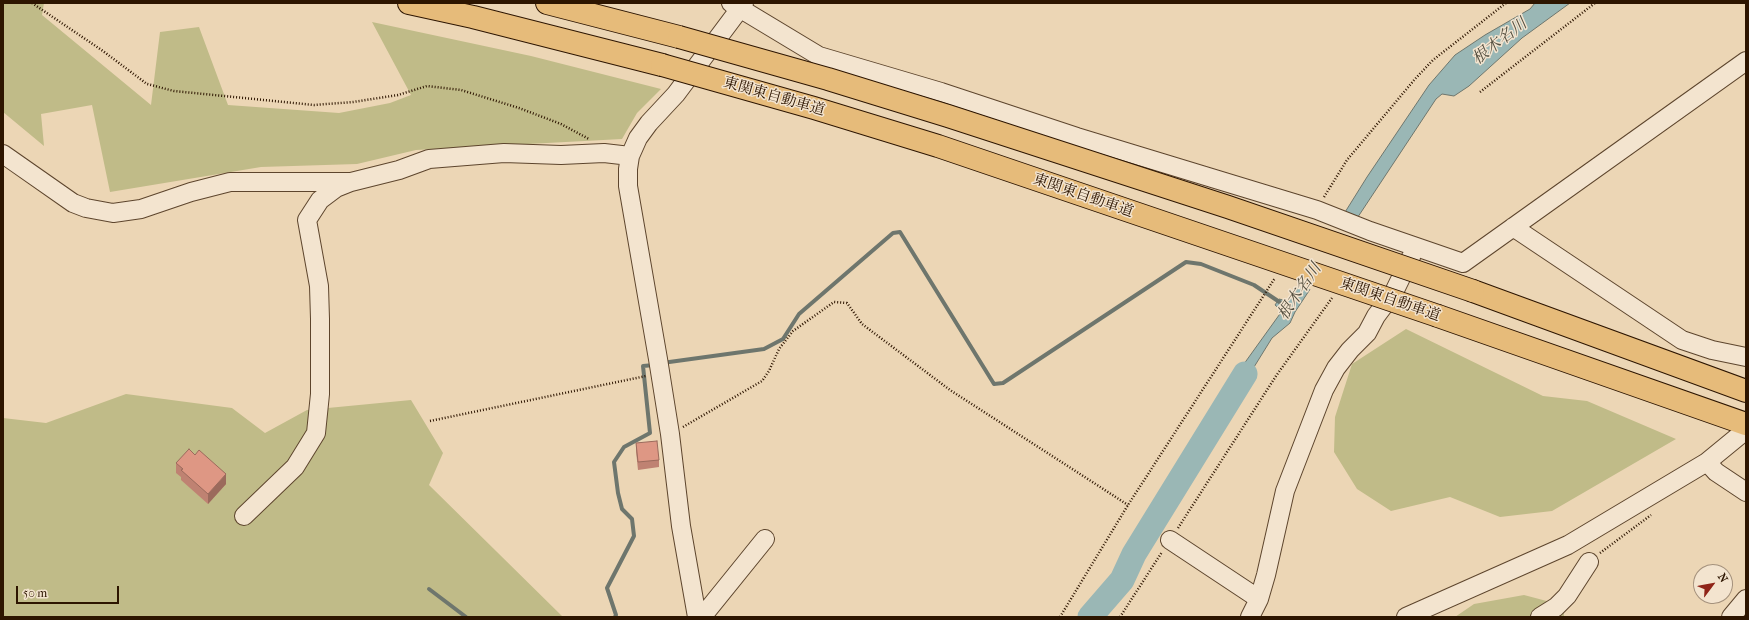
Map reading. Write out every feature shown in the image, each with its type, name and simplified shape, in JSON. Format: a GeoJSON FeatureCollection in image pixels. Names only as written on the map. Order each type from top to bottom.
{"type":"FeatureCollection","features":[{"type":"Feature","properties":{"kind":"highway","name":"東関東自動車道"},"geometry":{"type":"LineString","coordinates":[[409,3],[474,17],[662,65],[814,108],[938,146],[1438,316],[1746,424]]}},
{"type":"Feature","properties":{"kind":"highway"},"geometry":{"type":"LineString","coordinates":[[547,3],[679,37],[828,79],[1008,135],[1228,207],[1473,291],[1746,390]]}},
{"type":"Feature","properties":{"kind":"street"},"geometry":{"type":"LineString","coordinates":[[697,617],[681,526],[670,434],[660,368],[628,186],[630,156],[638,138],[649,123],[676,94],[738,5],[819,56],[941,92],[1077,138],[1321,212],[1370,232],[1463,263],[1746,61]]}},
{"type":"Feature","properties":{"kind":"street"},"geometry":{"type":"LineString","coordinates":[[244,516],[295,467],[316,433],[320,394],[319,286],[307,220],[320,200],[336,188],[352,182],[399,170],[429,159],[504,153],[561,155],[604,153],[630,156]]}},
{"type":"Feature","properties":{"kind":"street"},"geometry":{"type":"LineString","coordinates":[[3,154],[73,203],[86,208],[113,213],[141,209],[191,192],[230,182],[277,183],[320,180],[352,182]]}},
{"type":"Feature","properties":{"kind":"street"},"geometry":{"type":"LineString","coordinates":[[1513,227],[1682,340],[1712,350],[1746,357]]}},
{"type":"Feature","properties":{"kind":"street"},"geometry":{"type":"LineString","coordinates":[[1250,617],[1259,599],[1285,491],[1324,390],[1336,368],[1350,350],[1367,333],[1376,316],[1394,292],[1411,259],[1414,246]]}},
{"type":"Feature","properties":{"kind":"street"},"geometry":{"type":"LineString","coordinates":[[1406,617],[1568,546],[1714,456],[1746,430]]}},
{"type":"Feature","properties":{"kind":"street"},"geometry":{"type":"LineString","coordinates":[[1714,456],[1722,477],[1746,492]]}},
{"type":"Feature","properties":{"kind":"street"},"geometry":{"type":"LineString","coordinates":[[702,617],[765,539]]}},
{"type":"Feature","properties":{"kind":"street"},"geometry":{"type":"LineString","coordinates":[[1170,540],[1259,599]]}},
{"type":"Feature","properties":{"kind":"street"},"geometry":{"type":"LineString","coordinates":[[1540,617],[1556,608],[1589,562]]}},
{"type":"Feature","properties":{"kind":"street"},"geometry":{"type":"LineString","coordinates":[[1730,617],[1746,599]]}},
{"type":"Feature","properties":{"kind":"path"},"geometry":{"type":"LineString","coordinates":[[32,3],[103,51],[147,84],[174,91],[314,105],[353,102],[391,96],[427,86],[461,90],[561,124],[587,137],[604,153]]}},
{"type":"Feature","properties":{"kind":"path"},"geometry":{"type":"LineString","coordinates":[[1321,212],[1347,160],[1415,79],[1433,60],[1506,3]]}},
{"type":"Feature","properties":{"kind":"path"},"geometry":{"type":"LineString","coordinates":[[1480,92],[1595,3]]}},
{"type":"Feature","properties":{"kind":"path"},"geometry":{"type":"LineString","coordinates":[[1060,617],[1128,505],[1276,277]]}},
{"type":"Feature","properties":{"kind":"path"},"geometry":{"type":"LineString","coordinates":[[1120,617],[1276,376],[1336,293]]}},
{"type":"Feature","properties":{"kind":"path"},"geometry":{"type":"LineString","coordinates":[[670,434],[762,381],[769,371],[779,349],[793,331],[834,302],[847,303],[862,324],[950,390],[1128,505]]}},
{"type":"Feature","properties":{"kind":"path"},"geometry":{"type":"LineString","coordinates":[[430,421],[637,377],[660,368]]}},
{"type":"Feature","properties":{"kind":"path"},"geometry":{"type":"LineString","coordinates":[[1589,562],[1654,513]]}},
{"type":"Feature","properties":{"kind":"shaded area"},"geometry":{"type":"Polygon","coordinates":[[[3,3],[44,3],[42,15],[151,105],[160,32],[199,27],[228,105],[339,113],[390,103],[411,95],[372,22],[531,56],[661,89],[637,113],[622,139],[416,150],[357,164],[261,167],[110,192],[92,105],[41,114],[44,146],[3,112],[3,3]]]}},
{"type":"Feature","properties":{"kind":"shaded area"},"geometry":{"type":"Polygon","coordinates":[[[1406,329],[1543,396],[1587,401],[1676,439],[1552,511],[1500,517],[1450,497],[1391,511],[1357,489],[1334,452],[1335,417],[1352,364],[1406,329]]]}},
{"type":"Feature","properties":{"kind":"shaded area"},"geometry":{"type":"Polygon","coordinates":[[[126,394],[232,408],[265,433],[307,410],[411,400],[443,453],[429,485],[563,617],[3,617],[3,418],[46,423],[126,394]]]}},
{"type":"Feature","properties":{"kind":"shaded area"},"geometry":{"type":"Polygon","coordinates":[[[1524,595],[1558,604],[1564,614],[1564,617],[1455,617],[1474,604],[1524,595]]]}},
{"type":"Feature","properties":{"kind":"water"},"geometry":{"type":"Polygon","coordinates":[[[1535,3],[1570,3],[1522,38],[1469,86],[1454,96],[1442,94],[1436,99],[1295,312],[1290,323],[1272,338],[1228,409],[1227,391],[1241,368],[1282,311],[1275,305],[1279,299],[1287,301],[1297,289],[1367,177],[1429,85],[1455,55],[1485,35],[1530,9],[1535,3]]]}},
{"type":"Feature","properties":{"kind":"pier"},"geometry":{"type":"Polygon","coordinates":[[[1334,225],[1352,232],[1312,290],[1297,285],[1334,225]]]}},
{"type":"Feature","properties":{"kind":"building"},"geometry":{"type":"Polygon","coordinates":[[[657,441],[659,460],[638,462],[636,443],[657,441]]]}},
{"type":"Feature","properties":{"kind":"building"},"geometry":{"type":"Polygon","coordinates":[[[189,449],[195,455],[199,450],[226,474],[208,494],[181,470],[183,469],[176,463],[189,449]]]}},
{"type":"Feature","properties":{"kind":"waterway"},"geometry":{"type":"LineString","coordinates":[[662,363],[764,349],[783,339],[799,314],[893,233],[900,232],[994,384],[1003,383],[1186,262],[1201,264],[1254,285],[1281,303]]}},
{"type":"Feature","properties":{"kind":"waterway"},"geometry":{"type":"LineString","coordinates":[[615,617],[616,615],[607,588],[634,536],[632,519],[622,509],[618,493],[614,462],[624,447],[650,433],[643,366],[654,365]]}},
{"type":"Feature","properties":{"kind":"waterway","name":"根木名川"},"geometry":{"type":"LineString","coordinates":[[1090,617],[1122,580],[1134,554],[1245,374]]}},
{"type":"Feature","properties":{"kind":"waterway"},"geometry":{"type":"LineString","coordinates":[[429,589],[466,617]]}}]}
